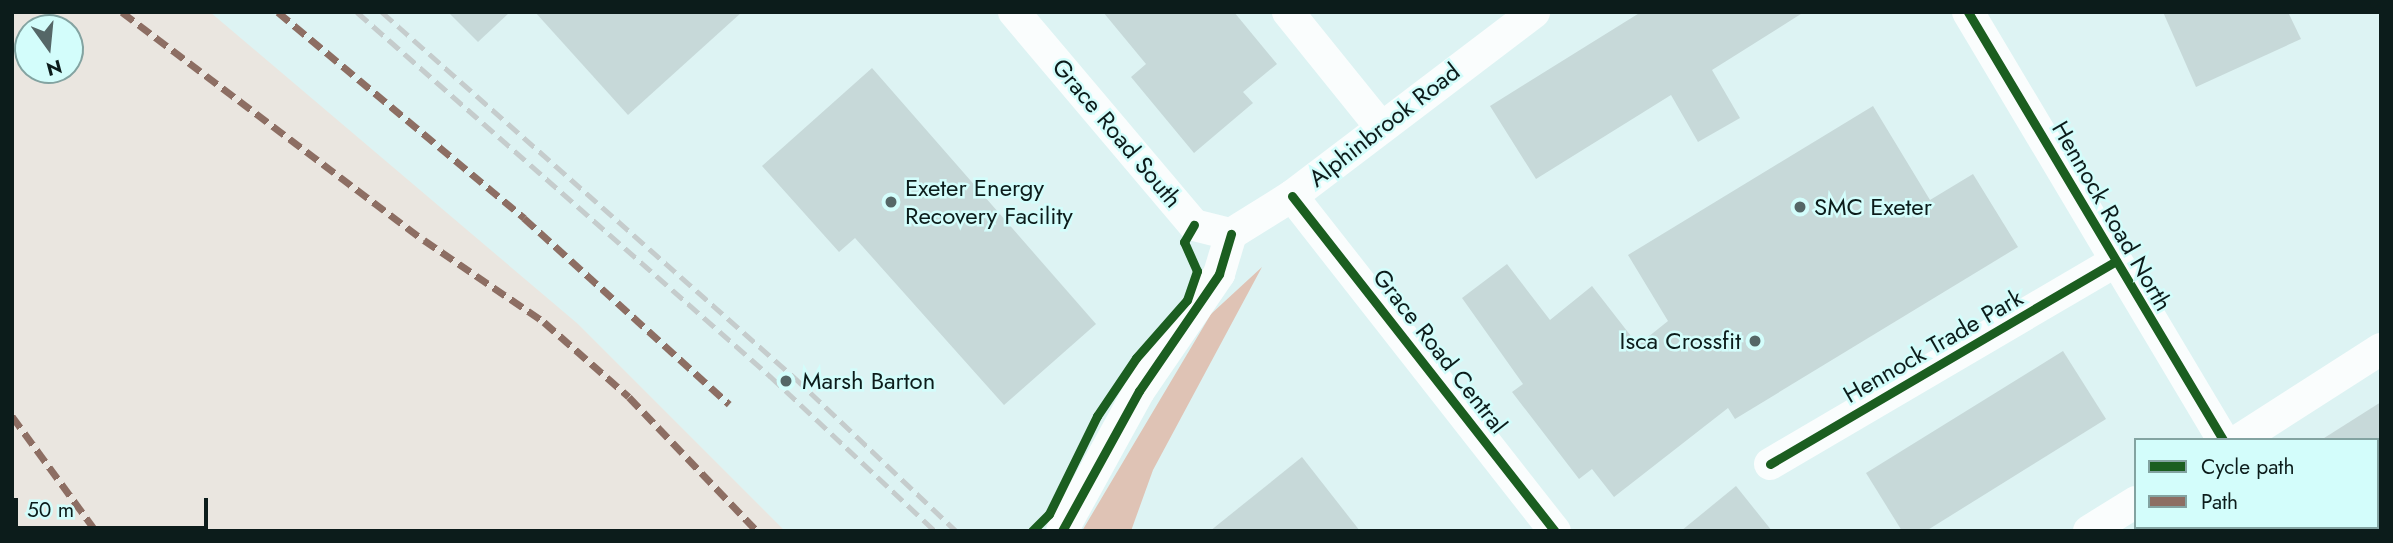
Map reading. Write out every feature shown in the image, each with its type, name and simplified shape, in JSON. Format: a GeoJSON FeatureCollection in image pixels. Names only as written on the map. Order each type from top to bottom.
{"type":"FeatureCollection","features":[{"type":"Feature","properties":{"kind":"street","name":"Grace Road South"},"geometry":{"type":"LineString","coordinates":[[1014,12],[1194,225],[1231,234]]}},
{"type":"Feature","properties":{"kind":"street"},"geometry":{"type":"LineString","coordinates":[[1288,12],[1380,126]]}},
{"type":"Feature","properties":{"kind":"street","name":"Alphinbrook Road"},"geometry":{"type":"LineString","coordinates":[[1231,234],[1292,196],[1380,126],[1534,12]]}},
{"type":"Feature","properties":{"kind":"street","name":"Hennock Road North"},"geometry":{"type":"LineString","coordinates":[[1968,12],[2222,438]]}},
{"type":"Feature","properties":{"kind":"street","name":"Grace Road Central"},"geometry":{"type":"LineString","coordinates":[[1292,196],[1555,531]]}},
{"type":"Feature","properties":{"kind":"street"},"geometry":{"type":"LineString","coordinates":[[1062,531],[1139,391],[1219,274],[1231,234]]}},
{"type":"Feature","properties":{"kind":"street","name":"Hennock Trade Park"},"geometry":{"type":"LineString","coordinates":[[1770,464],[2116,261]]}},
{"type":"Feature","properties":{"kind":"street"},"geometry":{"type":"LineString","coordinates":[[2242,438],[2381,349]]}},
{"type":"Feature","properties":{"kind":"street"},"geometry":{"type":"LineString","coordinates":[[2089,531],[2134,503]]}},
{"type":"Feature","properties":{"kind":"shaded area"},"geometry":{"type":"Polygon","coordinates":[[[12,12],[210,12],[578,324],[785,531],[12,531],[12,12]]]}},
{"type":"Feature","properties":{"kind":"shaded area"},"geometry":{"type":"Polygon","coordinates":[[[1262,267],[1153,470],[1131,531],[1082,531],[1211,314],[1262,267]]]}},
{"type":"Feature","properties":{"kind":"building"},"geometry":{"type":"Polygon","coordinates":[[[448,12],[510,12],[478,42],[448,12]]]}},
{"type":"Feature","properties":{"kind":"building"},"geometry":{"type":"Polygon","coordinates":[[[535,12],[742,12],[628,115],[535,12]]]}},
{"type":"Feature","properties":{"kind":"building"},"geometry":{"type":"Polygon","coordinates":[[[1103,12],[1234,12],[1277,64],[1243,92],[1253,103],[1194,153],[1131,77],[1146,64],[1103,12]]]}},
{"type":"Feature","properties":{"kind":"building"},"geometry":{"type":"Polygon","coordinates":[[[1641,12],[1804,12],[1712,70],[1740,118],[1698,142],[1671,95],[1536,179],[1490,106],[1641,12]]]}},
{"type":"Feature","properties":{"kind":"building"},"geometry":{"type":"Polygon","coordinates":[[[2163,12],[2288,12],[2301,39],[2196,87],[2163,12]]]}},
{"type":"Feature","properties":{"kind":"building","name":"Exeter Energy Recovery Facility"},"geometry":{"type":"Polygon","coordinates":[[[872,68],[1096,324],[1004,405],[855,238],[839,252],[762,166],[872,68]]]}},
{"type":"Feature","properties":{"kind":"building"},"geometry":{"type":"Polygon","coordinates":[[[1873,106],[1930,200],[1973,174],[2018,247],[1735,419],[1728,408],[1614,497],[1592,469],[1579,479],[1512,392],[1523,384],[1462,298],[1507,264],[1550,320],[1592,286],[1638,345],[1668,321],[1628,255],[1873,106]]]}},
{"type":"Feature","properties":{"kind":"building"},"geometry":{"type":"Polygon","coordinates":[[[2063,351],[2106,419],[1926,531],[1902,531],[1866,473],[2063,351]]]}},
{"type":"Feature","properties":{"kind":"building"},"geometry":{"type":"Polygon","coordinates":[[[2381,402],[2381,440],[2324,438],[2381,402]]]}},
{"type":"Feature","properties":{"kind":"building"},"geometry":{"type":"Polygon","coordinates":[[[1302,457],[1360,531],[1210,531],[1302,457]]]}},
{"type":"Feature","properties":{"kind":"building"},"geometry":{"type":"Polygon","coordinates":[[[1736,486],[1772,531],[1681,531],[1736,486]]]}},
{"type":"Feature","properties":{"kind":"railway"},"geometry":{"type":"LineString","coordinates":[[357,12],[770,376],[935,531]]}},
{"type":"Feature","properties":{"kind":"railway"},"geometry":{"type":"LineString","coordinates":[[382,12],[795,378],[956,531]]}},
{"type":"Feature","properties":{"kind":"marked path"},"geometry":{"type":"LineString","coordinates":[[122,12],[424,240],[544,322],[629,397],[757,531]]}},
{"type":"Feature","properties":{"kind":"marked path"},"geometry":{"type":"LineString","coordinates":[[278,12],[524,218],[729,404]]}},
{"type":"Feature","properties":{"kind":"marked path"},"geometry":{"type":"LineString","coordinates":[[12,416],[96,531]]}},
{"type":"Feature","properties":{"kind":"cycle path"},"geometry":{"type":"LineString","coordinates":[[1968,12],[2222,438]]}},
{"type":"Feature","properties":{"kind":"cycle path"},"geometry":{"type":"LineString","coordinates":[[1292,196],[1555,531]]}},
{"type":"Feature","properties":{"kind":"cycle path"},"geometry":{"type":"LineString","coordinates":[[1032,531],[1049,514],[1097,416],[1136,358],[1187,300],[1197,271],[1184,242],[1194,225]]}},
{"type":"Feature","properties":{"kind":"cycle path"},"geometry":{"type":"LineString","coordinates":[[1062,531],[1139,391],[1219,274],[1231,234]]}},
{"type":"Feature","properties":{"kind":"cycle path"},"geometry":{"type":"LineString","coordinates":[[1770,464],[2116,261]]}},
{"type":"Feature","properties":{"kind":"place","name":"Exeter Energy Recovery Facility"},"geometry":{"type":"Point","coordinates":[891,202]}},
{"type":"Feature","properties":{"kind":"place","name":"SMC Exeter"},"geometry":{"type":"Point","coordinates":[1800,207]}},
{"type":"Feature","properties":{"kind":"place","name":"Isca Crossfit"},"geometry":{"type":"Point","coordinates":[1755,341]}},
{"type":"Feature","properties":{"kind":"place","name":"Marsh Barton"},"geometry":{"type":"Point","coordinates":[786,381]}}]}
